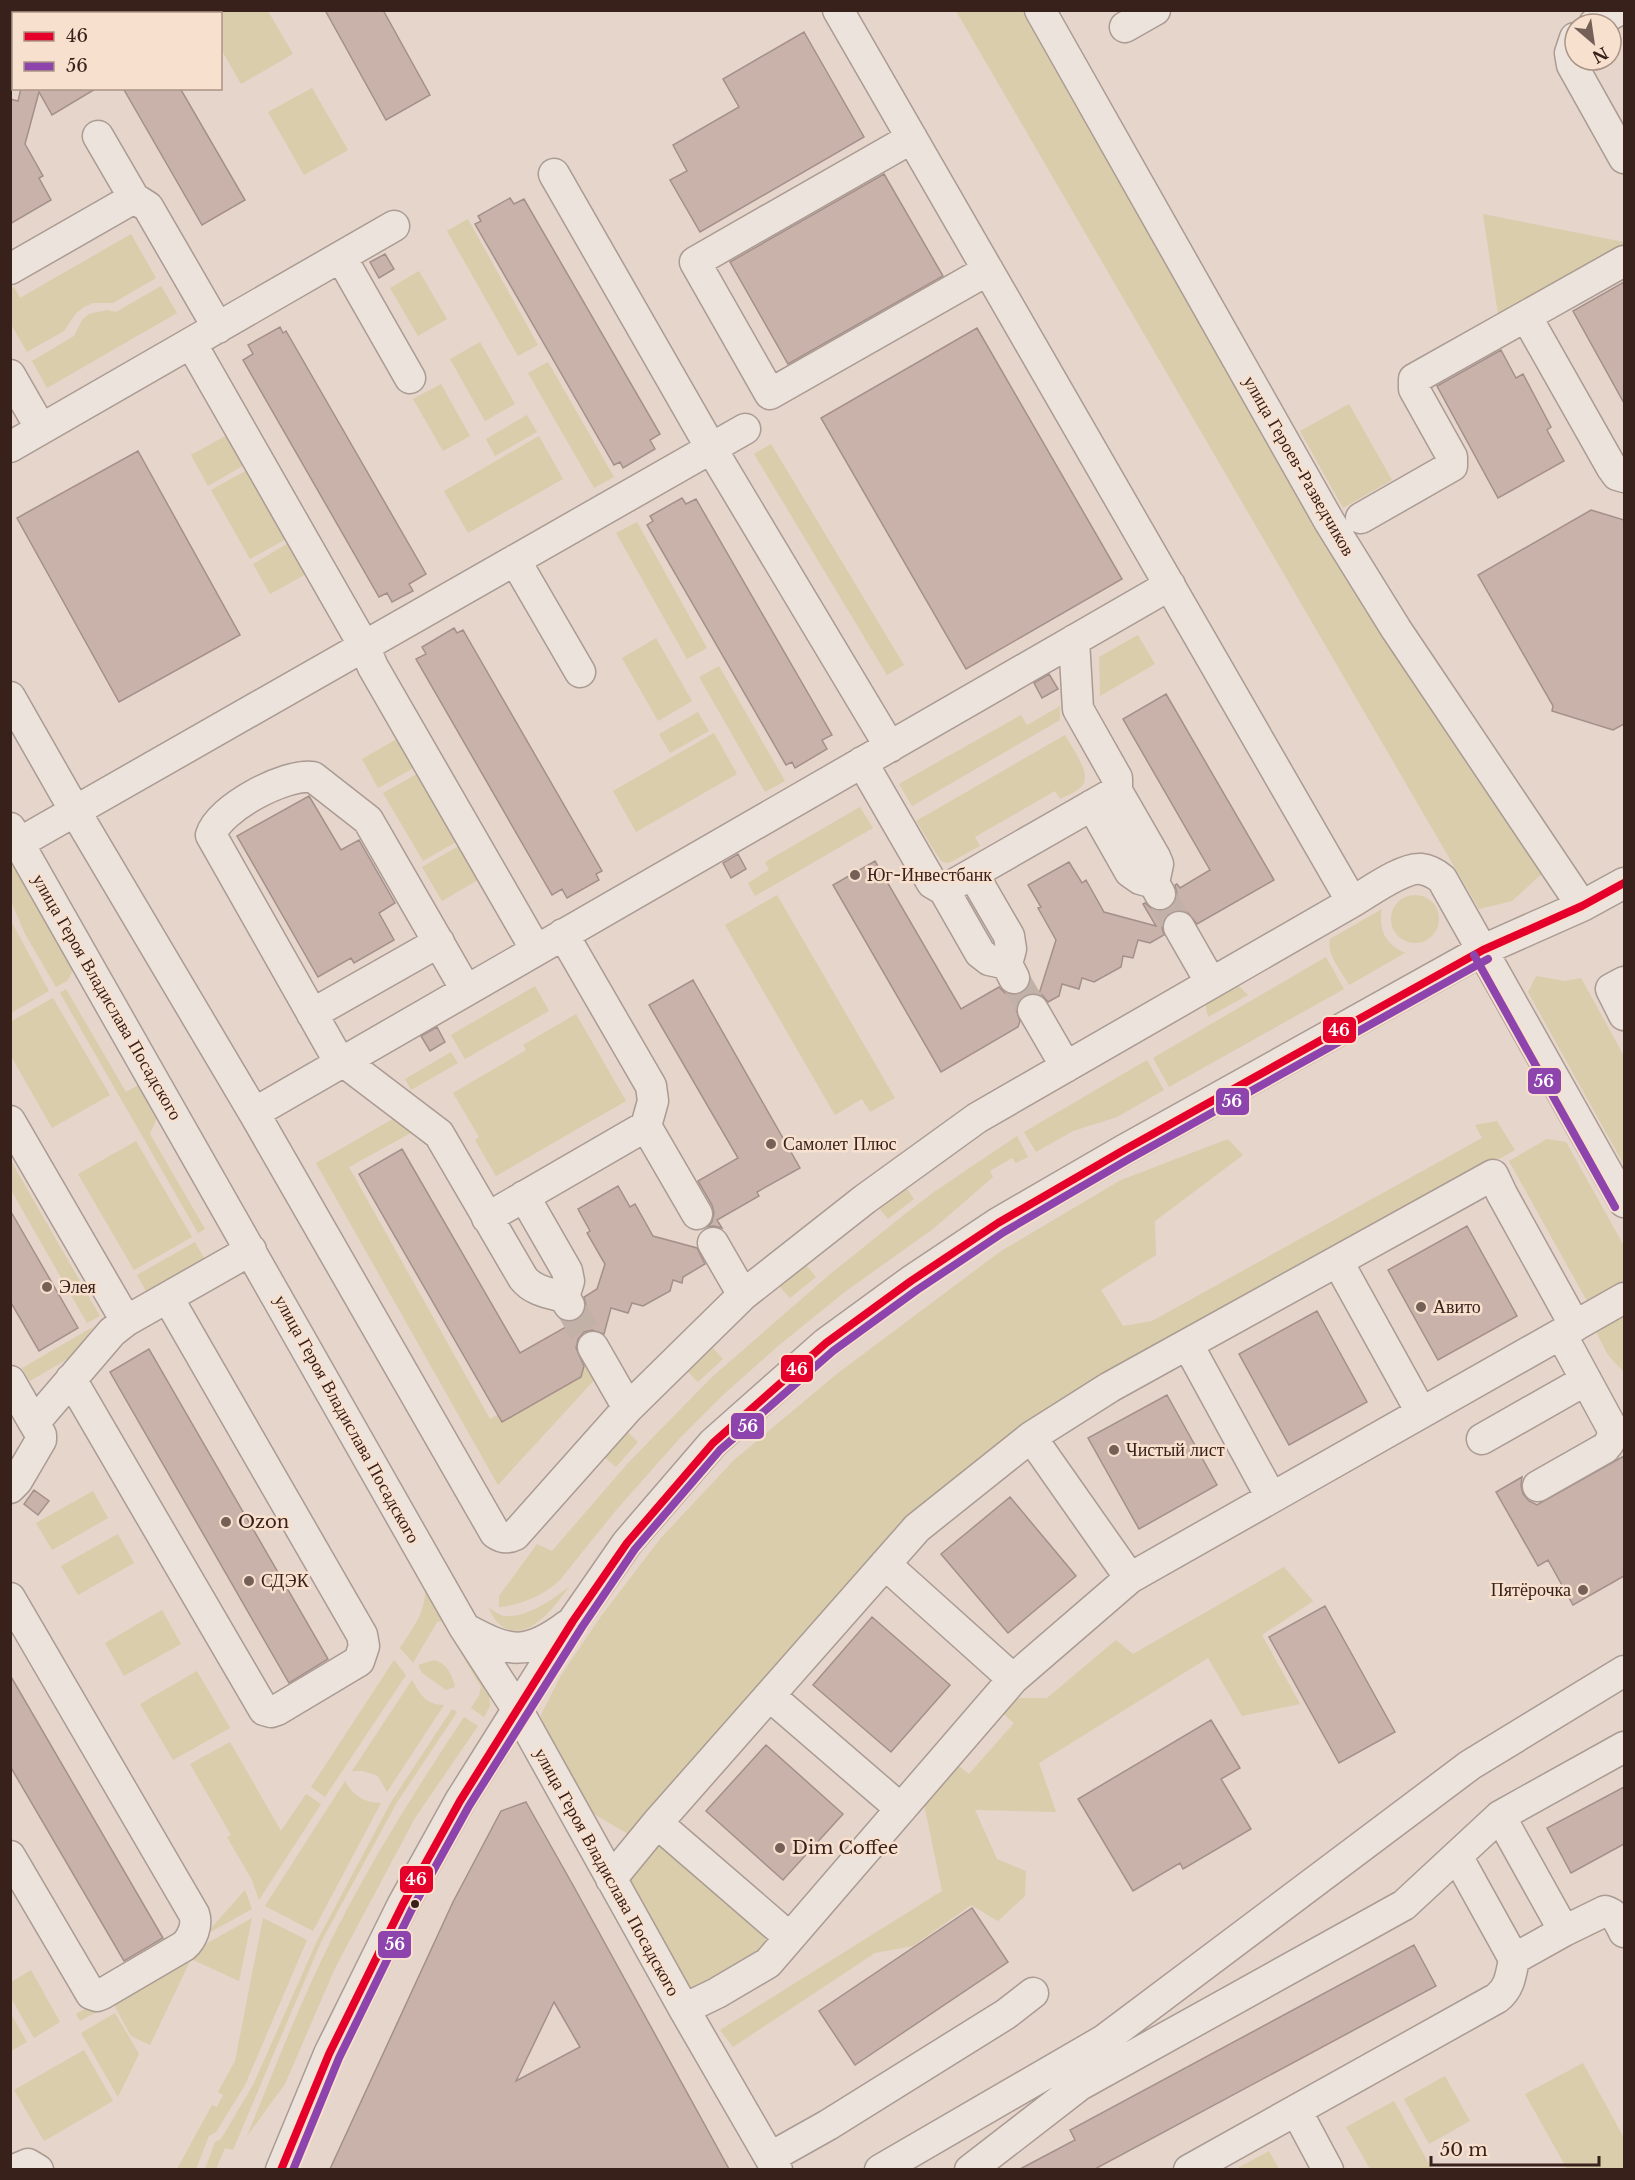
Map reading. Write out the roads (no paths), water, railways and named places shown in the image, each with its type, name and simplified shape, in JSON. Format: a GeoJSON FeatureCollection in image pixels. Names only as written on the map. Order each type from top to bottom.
{"type":"FeatureCollection","features":[{"type":"Feature","properties":{"kind":"street"},"geometry":{"type":"LineString","coordinates":[[838,10],[1352,902]]}},
{"type":"Feature","properties":{"kind":"street","name":"улица Героев-Разведчиков"},"geometry":{"type":"LineString","coordinates":[[1040,10],[1335,530],[1396,629],[1582,906]]}},
{"type":"Feature","properties":{"kind":"street"},"geometry":{"type":"LineString","coordinates":[[1125,27],[1155,10]]}},
{"type":"Feature","properties":{"kind":"street"},"geometry":{"type":"LineString","coordinates":[[1576,72],[1624,158]]}},
{"type":"Feature","properties":{"kind":"street"},"geometry":{"type":"LineString","coordinates":[[98,136],[134,198],[148,207],[218,328]]}},
{"type":"Feature","properties":{"kind":"street"},"geometry":{"type":"LineString","coordinates":[[912,138],[695,262],[770,394],[988,270]]}},
{"type":"Feature","properties":{"kind":"street"},"geometry":{"type":"LineString","coordinates":[[554,174],[711,448],[890,747]]}},
{"type":"Feature","properties":{"kind":"street"},"geometry":{"type":"LineString","coordinates":[[10,269],[134,198]]}},
{"type":"Feature","properties":{"kind":"street"},"geometry":{"type":"LineString","coordinates":[[10,447],[394,226]]}},
{"type":"Feature","properties":{"kind":"street"},"geometry":{"type":"LineString","coordinates":[[341,257],[410,378]]}},
{"type":"Feature","properties":{"kind":"street"},"geometry":{"type":"LineString","coordinates":[[1361,518],[1452,466],[1452,456],[1414,389],[1414,380],[1624,261]]}},
{"type":"Feature","properties":{"kind":"street"},"geometry":{"type":"LineString","coordinates":[[1526,316],[1612,468],[1617,475],[1624,477]]}},
{"type":"Feature","properties":{"kind":"street"},"geometry":{"type":"LineString","coordinates":[[191,343],[364,646],[373,668],[536,950]]}},
{"type":"Feature","properties":{"kind":"street"},"geometry":{"type":"LineString","coordinates":[[10,375],[41,429]]}},
{"type":"Feature","properties":{"kind":"street"},"geometry":{"type":"LineString","coordinates":[[15,836],[75,811],[745,429]]}},
{"type":"Feature","properties":{"kind":"street"},"geometry":{"type":"LineString","coordinates":[[515,560],[580,672]]}},
{"type":"Feature","properties":{"kind":"street"},"geometry":{"type":"LineString","coordinates":[[254,1113],[1170,585]]}},
{"type":"Feature","properties":{"kind":"street"},"geometry":{"type":"LineString","coordinates":[[944,890],[1105,798],[1117,778],[1078,709],[1074,640]]}},
{"type":"Feature","properties":{"kind":"street"},"geometry":{"type":"LineString","coordinates":[[10,697],[254,1113],[495,1533],[500,1537],[508,1538],[515,1535],[628,1408],[743,1295],[865,1199],[977,1118],[1401,873],[1418,868],[1434,872],[1442,879],[1624,1202]]}},
{"type":"Feature","properties":{"kind":"street"},"geometry":{"type":"LineString","coordinates":[[862,762],[932,883],[944,890],[980,952],[989,960],[1011,971],[1009,936],[973,874]]}},
{"type":"Feature","properties":{"kind":"street"},"geometry":{"type":"LineString","coordinates":[[466,990],[368,820],[314,777],[297,777],[260,791],[220,820],[214,827],[211,835],[312,1014],[342,1062],[439,1134],[529,1286],[567,1301],[569,1281],[567,1271],[524,1196]]}},
{"type":"Feature","properties":{"kind":"street"},"geometry":{"type":"LineString","coordinates":[[1105,798],[1130,872],[1157,889]]}},
{"type":"Feature","properties":{"kind":"street","name":"улица Героя Владислава Посадского"},"geometry":{"type":"LineString","coordinates":[[15,836],[466,1629],[517,1709],[684,2009],[774,2163]]}},
{"type":"Feature","properties":{"kind":"street"},"geometry":{"type":"LineString","coordinates":[[281,2169],[329,2054],[403,1904],[460,1801],[573,1621],[627,1543],[713,1443],[826,1343],[910,1281],[998,1223],[1124,1150],[1484,950],[1582,906],[1624,883]]}},
{"type":"Feature","properties":{"kind":"street"},"geometry":{"type":"LineString","coordinates":[[1179,927],[1211,982]]}},
{"type":"Feature","properties":{"kind":"street"},"geometry":{"type":"LineString","coordinates":[[488,1218],[646,1126],[653,1101],[654,1094],[651,1086],[563,934]]}},
{"type":"Feature","properties":{"kind":"street"},"geometry":{"type":"LineString","coordinates":[[312,1014],[439,942]]}},
{"type":"Feature","properties":{"kind":"street"},"geometry":{"type":"LineString","coordinates":[[1624,982],[1611,989],[1624,1015]]}},
{"type":"Feature","properties":{"kind":"street"},"geometry":{"type":"LineString","coordinates":[[1033,1010],[1066,1067]]}},
{"type":"Feature","properties":{"kind":"street"},"geometry":{"type":"LineString","coordinates":[[10,1121],[126,1322]]}},
{"type":"Feature","properties":{"kind":"street"},"geometry":{"type":"LineString","coordinates":[[646,1126],[697,1214]]}},
{"type":"Feature","properties":{"kind":"street"},"geometry":{"type":"LineString","coordinates":[[611,1878],[917,1528],[1032,1437],[1110,1387],[1493,1175],[1568,1330],[1586,1380],[1612,1428],[1613,1436],[1610,1443],[1538,1486]]}},
{"type":"Feature","properties":{"kind":"street"},"geometry":{"type":"LineString","coordinates":[[713,1243],[743,1295]]}},
{"type":"Feature","properties":{"kind":"street"},"geometry":{"type":"LineString","coordinates":[[34,1423],[112,1332],[251,1250]]}},
{"type":"Feature","properties":{"kind":"street"},"geometry":{"type":"LineString","coordinates":[[1338,1262],[1421,1412]]}},
{"type":"Feature","properties":{"kind":"street"},"geometry":{"type":"LineString","coordinates":[[71,1379],[264,1710],[271,1712],[277,1710],[359,1661],[364,1644],[362,1635],[168,1298]]}},
{"type":"Feature","properties":{"kind":"street"},"geometry":{"type":"LineString","coordinates":[[684,2009],[717,1993],[768,1963],[1013,1679],[1131,1578],[1624,1298]]}},
{"type":"Feature","properties":{"kind":"street"},"geometry":{"type":"LineString","coordinates":[[1188,1345],[1271,1497]]}},
{"type":"Feature","properties":{"kind":"street"},"geometry":{"type":"LineString","coordinates":[[593,1347],[628,1408]]}},
{"type":"Feature","properties":{"kind":"street"},"geometry":{"type":"LineString","coordinates":[[1482,1439],[1586,1380]]}},
{"type":"Feature","properties":{"kind":"street"},"geometry":{"type":"LineString","coordinates":[[10,1381],[41,1435],[41,1440],[17,1481],[10,1488]]}},
{"type":"Feature","properties":{"kind":"street"},"geometry":{"type":"LineString","coordinates":[[1032,1437],[1131,1578]]}},
{"type":"Feature","properties":{"kind":"street"},"geometry":{"type":"LineString","coordinates":[[885,1564],[1013,1679]]}},
{"type":"Feature","properties":{"kind":"street"},"geometry":{"type":"LineString","coordinates":[[10,1598],[194,1914],[196,1920],[190,1939],[183,1947],[102,1994],[97,1996],[91,1994],[10,1856]]}},
{"type":"Feature","properties":{"kind":"street"},"geometry":{"type":"LineString","coordinates":[[466,1629],[488,1641],[506,1647],[525,1648],[547,1641],[573,1621]]}},
{"type":"Feature","properties":{"kind":"street"},"geometry":{"type":"LineString","coordinates":[[880,2169],[1104,2040],[1470,1765],[1624,1671]]}},
{"type":"Feature","properties":{"kind":"street"},"geometry":{"type":"LineString","coordinates":[[771,1696],[901,1809]]}},
{"type":"Feature","properties":{"kind":"street"},"geometry":{"type":"LineString","coordinates":[[970,2169],[1080,2085],[1404,1905],[1500,1816],[1624,1747]]}},
{"type":"Feature","properties":{"kind":"street"},"geometry":{"type":"LineString","coordinates":[[1500,1816],[1564,1931]]}},
{"type":"Feature","properties":{"kind":"street"},"geometry":{"type":"LineString","coordinates":[[657,1823],[789,1937]]}},
{"type":"Feature","properties":{"kind":"street"},"geometry":{"type":"LineString","coordinates":[[1189,2169],[1497,1998],[1505,1991],[1514,1959],[1457,1856]]}},
{"type":"Feature","properties":{"kind":"street"},"geometry":{"type":"LineString","coordinates":[[1514,1959],[1605,1911],[1617,1917],[1624,1932]]}},
{"type":"Feature","properties":{"kind":"street"},"geometry":{"type":"LineString","coordinates":[[774,2163],[828,2125],[1006,2014],[1033,1993]]}},
{"type":"Feature","properties":{"kind":"street"},"geometry":{"type":"LineString","coordinates":[[1296,2110],[1328,2169]]}},
{"type":"Feature","properties":{"kind":"street"},"geometry":{"type":"LineString","coordinates":[[14,2169],[28,2164],[38,2169]]}},
{"type":"Feature","properties":{"kind":"tunnel"},"geometry":{"type":"LineString","coordinates":[[1160,894],[1179,927]]}},
{"type":"Feature","properties":{"kind":"tunnel"},"geometry":{"type":"LineString","coordinates":[[1014,978],[1033,1010]]}},
{"type":"Feature","properties":{"kind":"tunnel"},"geometry":{"type":"LineString","coordinates":[[569,1305],[593,1347]]}},
{"type":"Feature","properties":{"kind":"place","name":"Юг-Инвестбанк"},"geometry":{"type":"Point","coordinates":[855,875]}},
{"type":"Feature","properties":{"kind":"place","name":"Самолет Плюс"},"geometry":{"type":"Point","coordinates":[771,1144]}},
{"type":"Feature","properties":{"kind":"place","name":"Элея"},"geometry":{"type":"Point","coordinates":[47,1287]}},
{"type":"Feature","properties":{"kind":"place","name":"Авито"},"geometry":{"type":"Point","coordinates":[1421,1307]}},
{"type":"Feature","properties":{"kind":"place","name":"Чистый лист"},"geometry":{"type":"Point","coordinates":[1114,1450]}},
{"type":"Feature","properties":{"kind":"place","name":"Ozon"},"geometry":{"type":"Point","coordinates":[226,1522]}},
{"type":"Feature","properties":{"kind":"place","name":"СДЭК"},"geometry":{"type":"Point","coordinates":[249,1581]}},
{"type":"Feature","properties":{"kind":"place","name":"Пятёрочка"},"geometry":{"type":"Point","coordinates":[1583,1590]}},
{"type":"Feature","properties":{"kind":"place","name":"Dim Coffee"},"geometry":{"type":"Point","coordinates":[780,1848]}}]}
